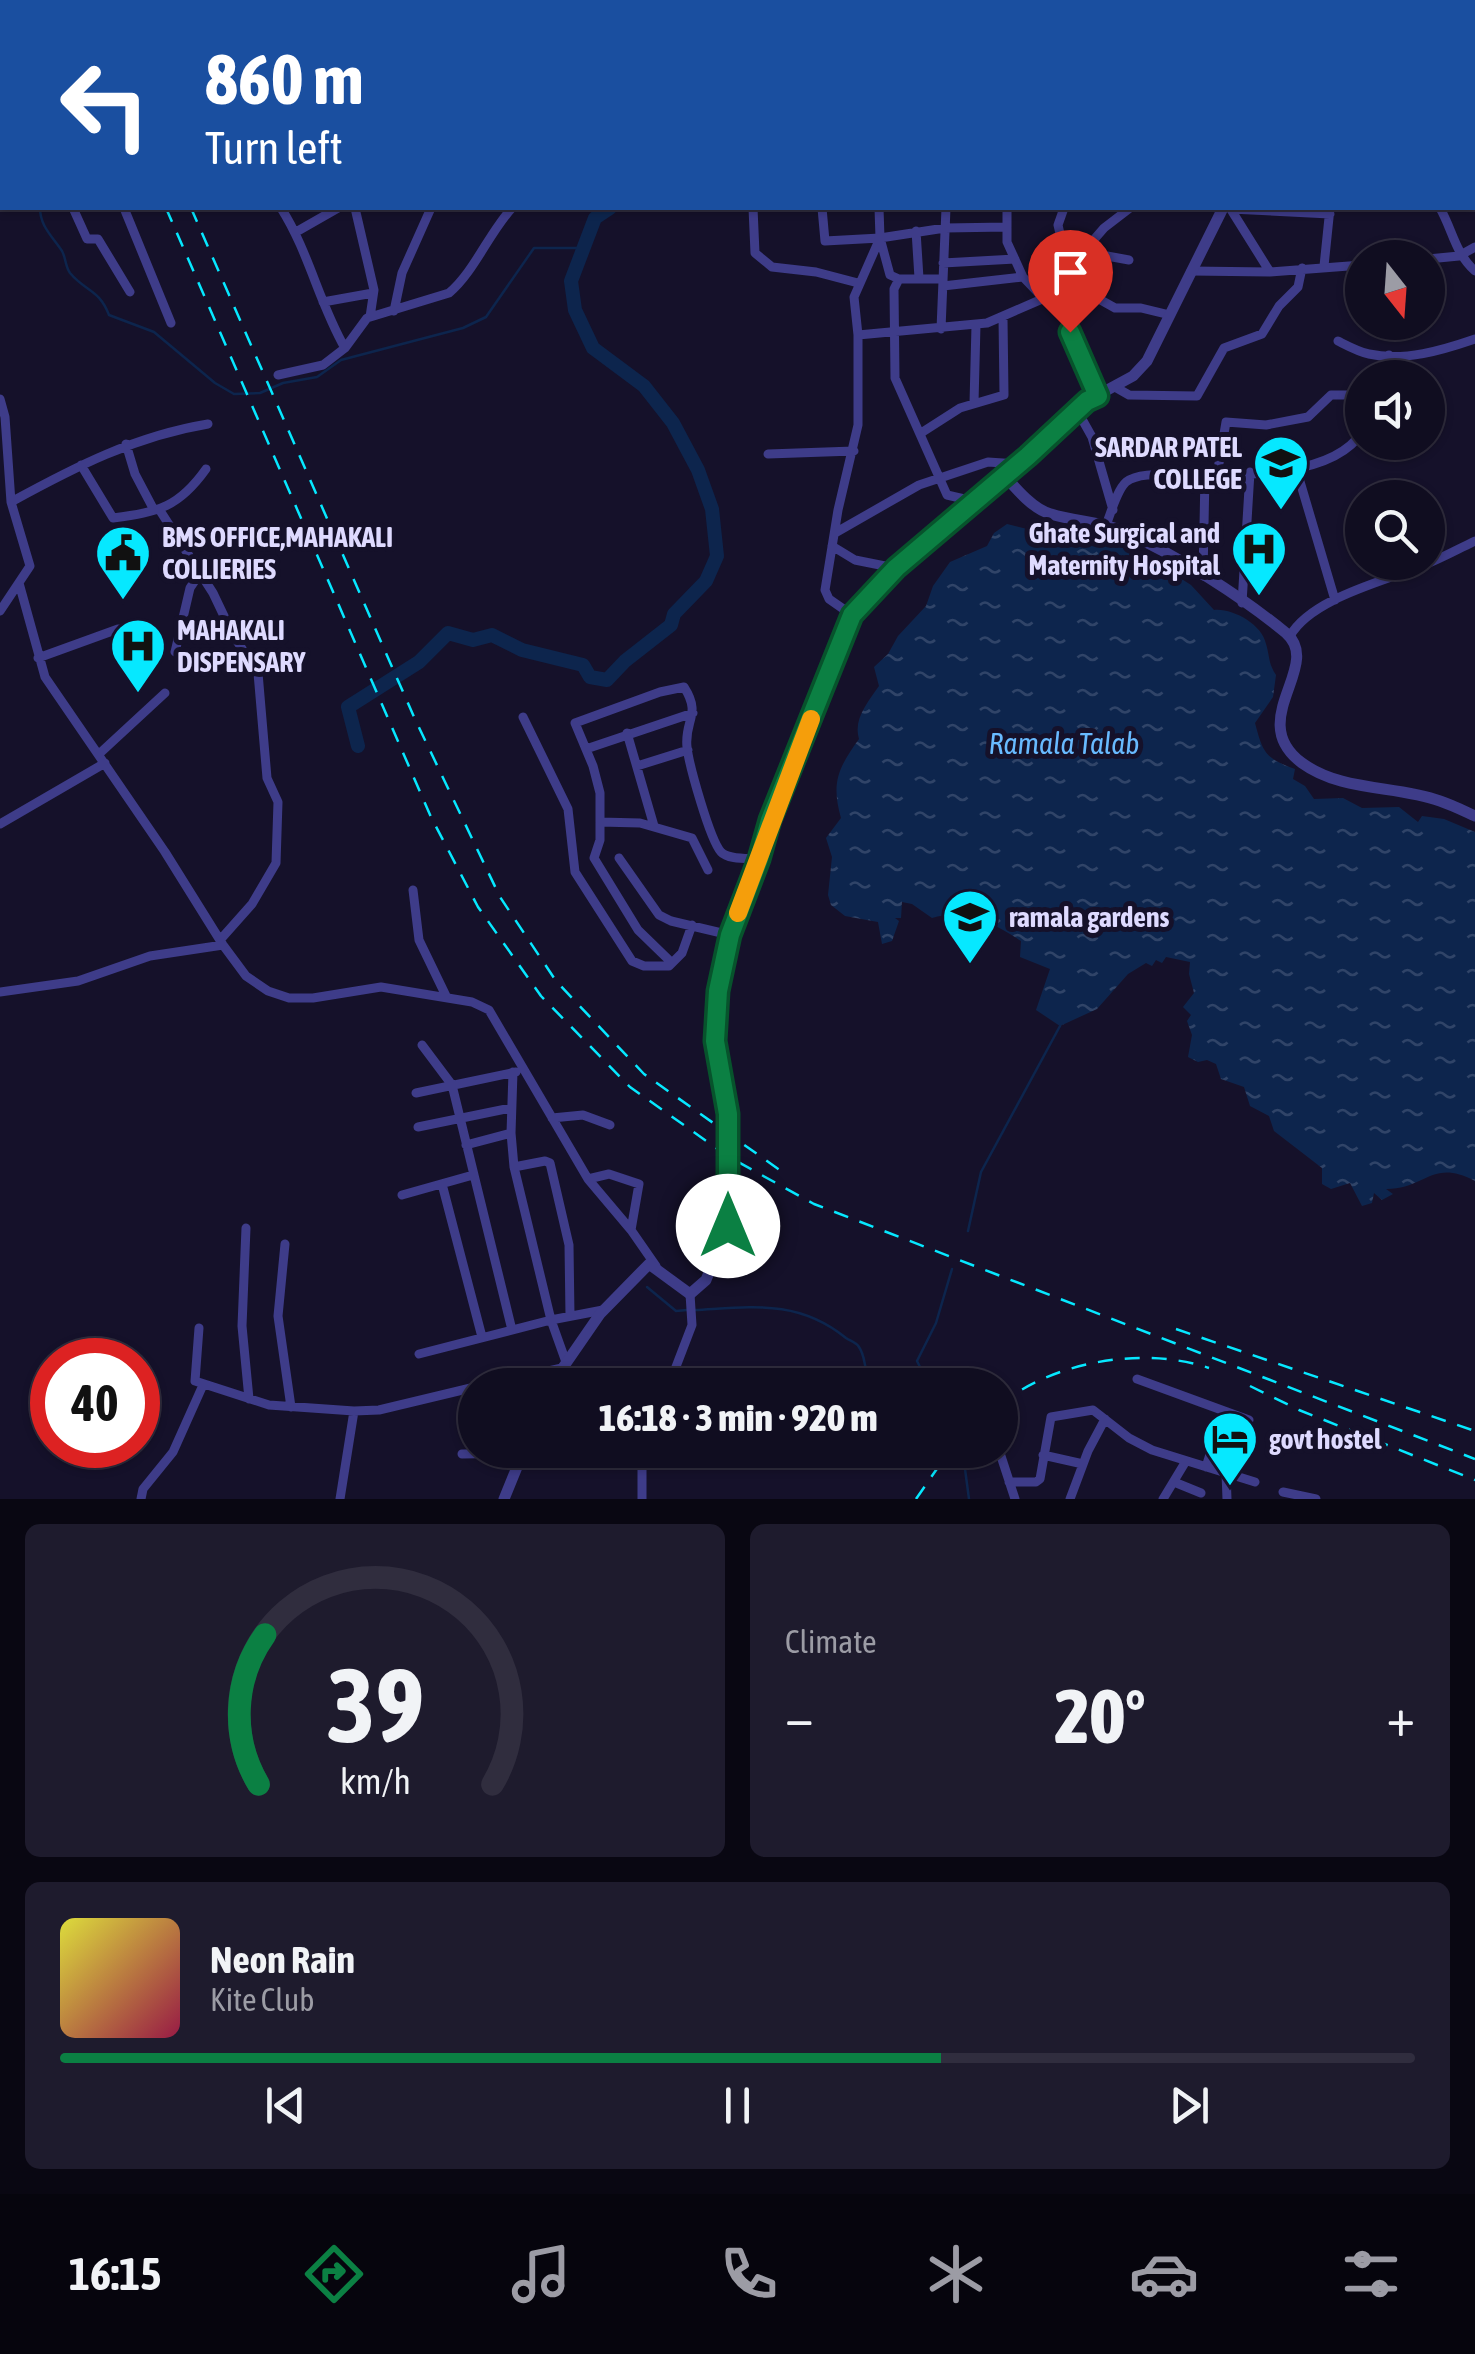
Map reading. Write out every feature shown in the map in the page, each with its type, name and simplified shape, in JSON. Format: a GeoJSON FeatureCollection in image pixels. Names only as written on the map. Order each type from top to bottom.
{"type":"FeatureCollection","features":[{"type":"Feature","properties":{"kind":"street"},"geometry":{"type":"LineString","coordinates":[[74,210],[88,238],[98,240],[130,292]]}},
{"type":"Feature","properties":{"kind":"street"},"geometry":{"type":"LineString","coordinates":[[125,210],[171,323]]}},
{"type":"Feature","properties":{"kind":"street"},"geometry":{"type":"LineString","coordinates":[[282,210],[296,232],[344,348]]}},
{"type":"Feature","properties":{"kind":"street"},"geometry":{"type":"LineString","coordinates":[[296,232],[334,210]]}},
{"type":"Feature","properties":{"kind":"street"},"geometry":{"type":"LineString","coordinates":[[278,375],[323,364],[344,348],[370,317],[374,293],[355,210]]}},
{"type":"Feature","properties":{"kind":"street"},"geometry":{"type":"LineString","coordinates":[[394,311],[402,273],[431,210]]}},
{"type":"Feature","properties":{"kind":"street"},"geometry":{"type":"LineString","coordinates":[[370,317],[443,296],[454,288],[492,230],[510,210]]}},
{"type":"Feature","properties":{"kind":"street"},"geometry":{"type":"LineString","coordinates":[[754,210],[756,253],[770,266],[858,283]]}},
{"type":"Feature","properties":{"kind":"street"},"geometry":{"type":"LineString","coordinates":[[822,210],[825,241],[945,228],[1007,228]]}},
{"type":"Feature","properties":{"kind":"street"},"geometry":{"type":"LineString","coordinates":[[879,210],[880,238],[890,275],[943,282],[1022,277]]}},
{"type":"Feature","properties":{"kind":"street"},"geometry":{"type":"LineString","coordinates":[[940,329],[946,210]]}},
{"type":"Feature","properties":{"kind":"street"},"geometry":{"type":"LineString","coordinates":[[1007,210],[1006,240],[1022,277],[1043,298]]}},
{"type":"Feature","properties":{"kind":"street"},"geometry":{"type":"LineString","coordinates":[[1063,210],[1058,225],[1066,260],[1057,294],[1098,396]]}},
{"type":"Feature","properties":{"kind":"street"},"geometry":{"type":"LineString","coordinates":[[1057,294],[1063,276],[1104,228],[1127,210]]}},
{"type":"Feature","properties":{"kind":"street"},"geometry":{"type":"LineString","coordinates":[[690,1294],[706,1280],[728,1226],[728,1114],[715,1041],[718,991],[730,935],[770,820],[852,615],[896,568],[1087,401],[1133,376],[1147,361],[1191,271],[1227,210]]}},
{"type":"Feature","properties":{"kind":"street"},"geometry":{"type":"LineString","coordinates":[[1229,210],[1270,272]]}},
{"type":"Feature","properties":{"kind":"street"},"geometry":{"type":"LineString","coordinates":[[1300,210],[1330,211],[1324,266]]}},
{"type":"Feature","properties":{"kind":"street"},"geometry":{"type":"LineString","coordinates":[[1441,210],[1459,256],[1475,271]]}},
{"type":"Feature","properties":{"kind":"street"},"geometry":{"type":"LineString","coordinates":[[916,231],[918,278]]}},
{"type":"Feature","properties":{"kind":"street"},"geometry":{"type":"LineString","coordinates":[[852,615],[826,595],[834,534],[854,452],[859,400],[854,297],[880,238]]}},
{"type":"Feature","properties":{"kind":"street"},"geometry":{"type":"LineString","coordinates":[[1445,257],[1459,256],[1475,247]]}},
{"type":"Feature","properties":{"kind":"street"},"geometry":{"type":"LineString","coordinates":[[1086,252],[1129,260]]}},
{"type":"Feature","properties":{"kind":"street"},"geometry":{"type":"LineString","coordinates":[[944,263],[1014,258]]}},
{"type":"Feature","properties":{"kind":"street"},"geometry":{"type":"LineString","coordinates":[[1191,271],[1270,272],[1345,265]]}},
{"type":"Feature","properties":{"kind":"street"},"geometry":{"type":"LineString","coordinates":[[1115,387],[1129,394],[1197,396],[1224,348],[1264,331],[1298,287],[1302,268]]}},
{"type":"Feature","properties":{"kind":"street"},"geometry":{"type":"LineString","coordinates":[[899,279],[894,290],[895,378],[948,497],[973,501]]}},
{"type":"Feature","properties":{"kind":"street"},"geometry":{"type":"LineString","coordinates":[[324,302],[374,293]]}},
{"type":"Feature","properties":{"kind":"street"},"geometry":{"type":"LineString","coordinates":[[858,335],[976,325],[1003,318],[1057,294],[1089,294],[1115,308],[1141,308],[1170,315]]}},
{"type":"Feature","properties":{"kind":"street"},"geometry":{"type":"LineString","coordinates":[[921,433],[951,412],[1004,395],[1003,318]]}},
{"type":"Feature","properties":{"kind":"street"},"geometry":{"type":"LineString","coordinates":[[974,403],[976,325]]}},
{"type":"Feature","properties":{"kind":"street"},"geometry":{"type":"LineString","coordinates":[[1338,341],[1366,354],[1389,355],[1437,352],[1475,339]]}},
{"type":"Feature","properties":{"kind":"street"},"geometry":{"type":"LineString","coordinates":[[1389,355],[1389,360]]}},
{"type":"Feature","properties":{"kind":"street"},"geometry":{"type":"LineString","coordinates":[[1217,475],[1226,422],[1266,425],[1308,418],[1331,395],[1345,393]]}},
{"type":"Feature","properties":{"kind":"street"},"geometry":{"type":"LineString","coordinates":[[0,399],[10,502],[30,566],[1,609]]}},
{"type":"Feature","properties":{"kind":"street"},"geometry":{"type":"LineString","coordinates":[[1078,412],[1092,437],[1113,510]]}},
{"type":"Feature","properties":{"kind":"street"},"geometry":{"type":"LineString","coordinates":[[10,502],[126,444],[170,430],[208,424]]}},
{"type":"Feature","properties":{"kind":"street"},"geometry":{"type":"LineString","coordinates":[[0,992],[78,981],[163,953],[221,943],[254,901],[276,863],[278,802],[267,778],[258,672],[135,474],[126,444]]}},
{"type":"Feature","properties":{"kind":"street"},"geometry":{"type":"LineString","coordinates":[[1106,524],[1130,481],[1151,476],[1296,468],[1345,451]]}},
{"type":"Feature","properties":{"kind":"street"},"geometry":{"type":"LineString","coordinates":[[768,454],[854,452]]}},
{"type":"Feature","properties":{"kind":"street"},"geometry":{"type":"LineString","coordinates":[[834,534],[893,498],[939,478],[990,462],[1019,464]]}},
{"type":"Feature","properties":{"kind":"street"},"geometry":{"type":"LineString","coordinates":[[81,465],[113,518],[157,510],[186,496],[206,469]]}},
{"type":"Feature","properties":{"kind":"street"},"geometry":{"type":"LineString","coordinates":[[1296,468],[1335,600]]}},
{"type":"Feature","properties":{"kind":"street"},"geometry":{"type":"LineString","coordinates":[[1242,603],[1250,472]]}},
{"type":"Feature","properties":{"kind":"street"},"geometry":{"type":"LineString","coordinates":[[1202,576],[1204,475]]}},
{"type":"Feature","properties":{"kind":"street"},"geometry":{"type":"LineString","coordinates":[[1004,476],[1047,514],[1106,524],[1202,576],[1290,636],[1298,654],[1283,697],[1278,730],[1288,750],[1300,762],[1338,781],[1438,800],[1475,816]]}},
{"type":"Feature","properties":{"kind":"street"},"geometry":{"type":"LineString","coordinates":[[1290,636],[1296,625],[1335,600],[1414,570],[1475,541]]}},
{"type":"Feature","properties":{"kind":"street"},"geometry":{"type":"LineString","coordinates":[[832,546],[858,562],[896,568]]}},
{"type":"Feature","properties":{"kind":"street"},"geometry":{"type":"LineString","coordinates":[[176,652],[189,592],[200,573]]}},
{"type":"Feature","properties":{"kind":"street"},"geometry":{"type":"LineString","coordinates":[[19,583],[49,685],[102,758],[221,943],[256,984],[289,998],[312,998],[368,987],[479,1004],[489,1010],[588,1179],[660,1272]]}},
{"type":"Feature","properties":{"kind":"street"},"geometry":{"type":"LineString","coordinates":[[38,658],[118,630],[132,630]]}},
{"type":"Feature","properties":{"kind":"street"},"geometry":{"type":"LineString","coordinates":[[672,964],[638,930],[594,858],[599,843],[600,789],[576,722],[684,687],[695,706],[688,750],[720,850],[727,856],[759,859]]}},
{"type":"Feature","properties":{"kind":"street"},"geometry":{"type":"LineString","coordinates":[[0,824],[102,758],[165,693]]}},
{"type":"Feature","properties":{"kind":"street"},"geometry":{"type":"LineString","coordinates":[[586,749],[694,713]]}},
{"type":"Feature","properties":{"kind":"street"},"geometry":{"type":"LineString","coordinates":[[523,716],[565,802],[574,869],[632,961],[644,966],[672,964],[684,949],[692,925]]}},
{"type":"Feature","properties":{"kind":"street"},"geometry":{"type":"LineString","coordinates":[[628,733],[654,826]]}},
{"type":"Feature","properties":{"kind":"street"},"geometry":{"type":"LineString","coordinates":[[636,766],[688,750]]}},
{"type":"Feature","properties":{"kind":"street"},"geometry":{"type":"LineString","coordinates":[[600,822],[654,826],[694,839],[708,870]]}},
{"type":"Feature","properties":{"kind":"street"},"geometry":{"type":"LineString","coordinates":[[620,858],[657,913],[672,921],[730,935]]}},
{"type":"Feature","properties":{"kind":"street"},"geometry":{"type":"LineString","coordinates":[[413,890],[418,940],[447,998]]}},
{"type":"Feature","properties":{"kind":"street"},"geometry":{"type":"LineString","coordinates":[[422,1045],[452,1085],[512,1330]]}},
{"type":"Feature","properties":{"kind":"street"},"geometry":{"type":"LineString","coordinates":[[416,1093],[525,1070]]}},
{"type":"Feature","properties":{"kind":"street"},"geometry":{"type":"LineString","coordinates":[[513,1072],[514,1166],[564,1365]]}},
{"type":"Feature","properties":{"kind":"street"},"geometry":{"type":"LineString","coordinates":[[418,1127],[511,1108]]}},
{"type":"Feature","properties":{"kind":"street"},"geometry":{"type":"LineString","coordinates":[[552,1118],[583,1114],[610,1125]]}},
{"type":"Feature","properties":{"kind":"street"},"geometry":{"type":"LineString","coordinates":[[466,1145],[511,1133]]}},
{"type":"Feature","properties":{"kind":"street"},"geometry":{"type":"LineString","coordinates":[[514,1166],[545,1161],[550,1164],[569,1245],[570,1316]]}},
{"type":"Feature","properties":{"kind":"street"},"geometry":{"type":"LineString","coordinates":[[588,1179],[610,1174],[639,1184],[631,1230]]}},
{"type":"Feature","properties":{"kind":"street"},"geometry":{"type":"LineString","coordinates":[[402,1195],[473,1175]]}},
{"type":"Feature","properties":{"kind":"street"},"geometry":{"type":"LineString","coordinates":[[442,1184],[482,1338]]}},
{"type":"Feature","properties":{"kind":"street"},"geometry":{"type":"LineString","coordinates":[[246,1228],[242,1326],[249,1399]]}},
{"type":"Feature","properties":{"kind":"street"},"geometry":{"type":"LineString","coordinates":[[284,1244],[278,1316],[291,1407]]}},
{"type":"Feature","properties":{"kind":"street"},"geometry":{"type":"LineString","coordinates":[[562,1368],[603,1310],[649,1264],[690,1294]]}},
{"type":"Feature","properties":{"kind":"street"},"geometry":{"type":"LineString","coordinates":[[676,1368],[692,1325],[690,1294]]}},
{"type":"Feature","properties":{"kind":"street"},"geometry":{"type":"LineString","coordinates":[[419,1354],[603,1310]]}},
{"type":"Feature","properties":{"kind":"street"},"geometry":{"type":"LineString","coordinates":[[199,1328],[193,1376],[203,1385],[249,1399],[291,1407],[354,1411],[380,1410],[458,1391]]}},
{"type":"Feature","properties":{"kind":"street"},"geometry":{"type":"LineString","coordinates":[[552,1368],[564,1365]]}},
{"type":"Feature","properties":{"kind":"street"},"geometry":{"type":"LineString","coordinates":[[1137,1379],[1249,1420]]}},
{"type":"Feature","properties":{"kind":"street"},"geometry":{"type":"LineString","coordinates":[[141,1499],[143,1489],[173,1452],[203,1385]]}},
{"type":"Feature","properties":{"kind":"street"},"geometry":{"type":"LineString","coordinates":[[1009,1482],[1038,1481],[1048,1421],[1054,1415],[1092,1410],[1140,1445],[1255,1482]]}},
{"type":"Feature","properties":{"kind":"street"},"geometry":{"type":"LineString","coordinates":[[340,1499],[354,1411]]}},
{"type":"Feature","properties":{"kind":"street"},"geometry":{"type":"LineString","coordinates":[[1206,1466],[1224,1411]]}},
{"type":"Feature","properties":{"kind":"street"},"geometry":{"type":"LineString","coordinates":[[1070,1499],[1082,1464],[1105,1419]]}},
{"type":"Feature","properties":{"kind":"street"},"geometry":{"type":"LineString","coordinates":[[1044,1455],[1082,1464]]}},
{"type":"Feature","properties":{"kind":"street"},"geometry":{"type":"LineString","coordinates":[[1163,1499],[1186,1461]]}},
{"type":"Feature","properties":{"kind":"street"},"geometry":{"type":"LineString","coordinates":[[504,1499],[517,1468]]}},
{"type":"Feature","properties":{"kind":"street"},"geometry":{"type":"LineString","coordinates":[[642,1468],[642,1499]]}},
{"type":"Feature","properties":{"kind":"street"},"geometry":{"type":"LineString","coordinates":[[1005,1468],[1015,1499]]}},
{"type":"Feature","properties":{"kind":"street"},"geometry":{"type":"LineString","coordinates":[[1226,1473],[1227,1499]]}},
{"type":"Feature","properties":{"kind":"street"},"geometry":{"type":"LineString","coordinates":[[1174,1482],[1200,1493]]}},
{"type":"Feature","properties":{"kind":"street"},"geometry":{"type":"LineString","coordinates":[[1283,1492],[1316,1499]]}},
{"type":"Feature","properties":{"kind":"water","name":"Ramala Talab"},"geometry":{"type":"Polygon","coordinates":[[[1007,524],[1122,541],[1191,585],[1214,610],[1229,612],[1253,624],[1263,637],[1276,675],[1273,697],[1255,723],[1260,741],[1271,758],[1295,769],[1293,779],[1305,786],[1314,799],[1343,798],[1362,808],[1399,807],[1418,822],[1422,816],[1444,819],[1475,832],[1475,1181],[1438,1173],[1411,1185],[1386,1189],[1393,1194],[1382,1200],[1374,1193],[1372,1203],[1362,1206],[1350,1183],[1331,1189],[1322,1184],[1322,1168],[1274,1131],[1269,1116],[1250,1106],[1244,1087],[1221,1079],[1216,1064],[1188,1057],[1192,1035],[1187,1021],[1191,1015],[1183,1007],[1194,993],[1190,962],[1166,957],[1152,966],[1146,963],[1128,974],[1097,1009],[1060,1026],[1036,1010],[1050,969],[1020,957],[1021,941],[1000,928],[968,916],[932,918],[902,902],[901,918],[895,918],[899,921],[892,941],[882,944],[878,922],[845,916],[831,905],[828,895],[832,857],[826,838],[841,818],[838,776],[859,739],[863,711],[879,686],[874,667],[926,606],[933,586],[950,562],[987,546],[994,533],[1007,524]]]}},
{"type":"Feature","properties":{"kind":"waterway"},"geometry":{"type":"LineString","coordinates":[[40,210],[44,226],[62,251],[70,273],[96,295],[109,315],[154,332],[234,394],[260,393],[283,383],[317,377],[341,360],[463,328],[486,317],[534,248],[584,248]]}},
{"type":"Feature","properties":{"kind":"waterway"},"geometry":{"type":"LineString","coordinates":[[358,746],[348,707],[419,662],[448,633],[473,640],[492,635],[522,650],[583,665],[590,677],[607,680],[671,625],[674,614],[706,581],[717,556],[712,509],[698,470],[673,423],[644,386],[593,348],[575,310],[571,281],[595,218],[607,210]]}},
{"type":"Feature","properties":{"kind":"waterway"},"geometry":{"type":"LineString","coordinates":[[968,1231],[981,1172],[1060,1026]]}},
{"type":"Feature","properties":{"kind":"waterway"},"geometry":{"type":"LineString","coordinates":[[920,1368],[917,1361],[936,1323],[952,1269]]}},
{"type":"Feature","properties":{"kind":"waterway"},"geometry":{"type":"LineString","coordinates":[[647,1287],[676,1311],[687,1310]]}},
{"type":"Feature","properties":{"kind":"waterway"},"geometry":{"type":"LineString","coordinates":[[695,1310],[774,1308],[810,1317],[858,1345],[866,1368]]}},
{"type":"Feature","properties":{"kind":"waterway"},"geometry":{"type":"LineString","coordinates":[[965,1468],[969,1499]]}},
{"type":"Feature","properties":{"kind":"railway"},"geometry":{"type":"LineString","coordinates":[[167,210],[431,817],[478,907],[541,996],[630,1087],[729,1157],[814,1204],[1475,1459]]}},
{"type":"Feature","properties":{"kind":"railway"},"geometry":{"type":"LineString","coordinates":[[192,210],[414,717],[500,897],[556,981],[644,1074],[784,1173]]}},
{"type":"Feature","properties":{"kind":"railway"},"geometry":{"type":"LineString","coordinates":[[1176,1329],[1475,1431]]}},
{"type":"Feature","properties":{"kind":"railway"},"geometry":{"type":"LineString","coordinates":[[1018,1393],[1072,1368],[1128,1358],[1184,1361],[1209,1368]]}},
{"type":"Feature","properties":{"kind":"railway"},"geometry":{"type":"LineString","coordinates":[[1250,1386],[1299,1410],[1475,1480]]}},
{"type":"Feature","properties":{"kind":"railway"},"geometry":{"type":"LineString","coordinates":[[916,1499],[938,1468]]}},
{"type":"Feature","properties":{"kind":"slow traffic"},"geometry":{"type":"LineString","coordinates":[[738,913],[811,719]]}},
{"type":"Feature","properties":{"kind":"place","name":"SARDAR PATEL COLLEGE"},"geometry":{"type":"Point","coordinates":[1281,512]}},
{"type":"Feature","properties":{"kind":"place","name":"Ghate Surgical and Maternity Hospital"},"geometry":{"type":"Point","coordinates":[1259,598]}},
{"type":"Feature","properties":{"kind":"place","name":"BMS OFFICE,MAHAKALI COLLIERIES"},"geometry":{"type":"Point","coordinates":[123,602]}},
{"type":"Feature","properties":{"kind":"place","name":"MAHAKALI DISPENSARY"},"geometry":{"type":"Point","coordinates":[138,695]}},
{"type":"Feature","properties":{"kind":"place","name":"ramala gardens"},"geometry":{"type":"Point","coordinates":[970,966]}},
{"type":"Feature","properties":{"kind":"place","name":"govt hostel"},"geometry":{"type":"Point","coordinates":[1230,1488]}},
{"type":"Feature","properties":{"kind":"route"},"geometry":{"type":"LineString","coordinates":[[728,1226],[728,1114],[715,1041],[718,991],[730,935],[770,820],[852,615],[896,568],[1087,401],[1098,396],[1070,332]]}}]}
